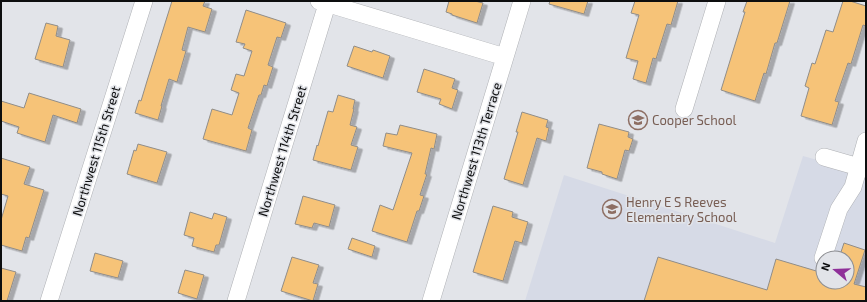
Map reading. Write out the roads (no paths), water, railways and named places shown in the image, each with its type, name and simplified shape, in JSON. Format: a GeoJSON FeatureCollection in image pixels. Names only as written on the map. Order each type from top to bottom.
{"type":"FeatureCollection","features":[{"type":"Feature","properties":{"kind":"street","name":"Northwest 115th Street"},"geometry":{"type":"LineString","coordinates":[[49,301],[144,1]]}},
{"type":"Feature","properties":{"kind":"street","name":"Northwest 113th Terrace"},"geometry":{"type":"LineString","coordinates":[[431,301],[522,1]]}},
{"type":"Feature","properties":{"kind":"street"},"geometry":{"type":"LineString","coordinates":[[684,110],[717,1]]}},
{"type":"Feature","properties":{"kind":"street"},"geometry":{"type":"LineString","coordinates":[[325,2],[505,57]]}},
{"type":"Feature","properties":{"kind":"street","name":"Northwest 114th Street"},"geometry":{"type":"LineString","coordinates":[[236,301],[325,2]]}},
{"type":"Feature","properties":{"kind":"street"},"geometry":{"type":"LineString","coordinates":[[826,250],[839,209],[853,187],[862,168],[866,141]]}},
{"type":"Feature","properties":{"kind":"street"},"geometry":{"type":"LineString","coordinates":[[824,157],[862,168]]}},
{"type":"Feature","properties":{"kind":"place","name":"Cooper School"},"geometry":{"type":"Point","coordinates":[638,120]}},
{"type":"Feature","properties":{"kind":"place","name":"Henry E S Reeves Elementary School"},"geometry":{"type":"Point","coordinates":[612,209]}}]}
